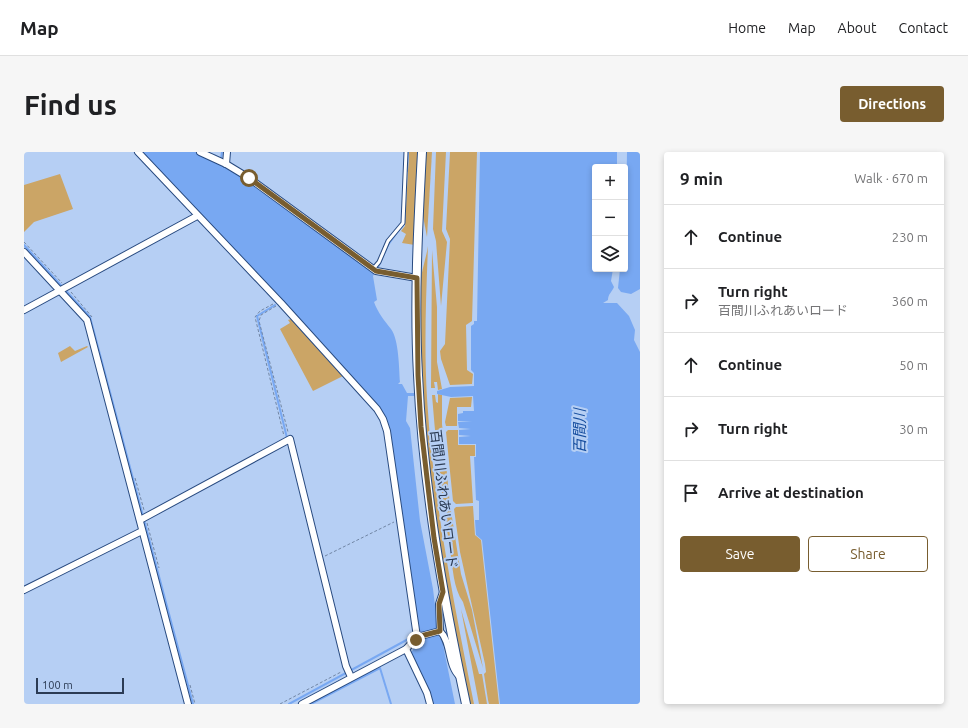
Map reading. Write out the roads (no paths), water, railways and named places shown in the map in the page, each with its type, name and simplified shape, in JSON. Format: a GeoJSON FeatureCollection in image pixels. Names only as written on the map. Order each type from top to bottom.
{"type":"FeatureCollection","features":[{"type":"Feature","properties":{"kind":"street"},"geometry":{"type":"LineString","coordinates":[[138,152],[279,302],[377,409],[383,419],[387,432],[418,636]]}},
{"type":"Feature","properties":{"kind":"street"},"geometry":{"type":"LineString","coordinates":[[200,152],[226,164],[249,178],[373,269],[385,274],[417,278]]}},
{"type":"Feature","properties":{"kind":"street"},"geometry":{"type":"LineString","coordinates":[[226,164],[227,152]]}},
{"type":"Feature","properties":{"kind":"street","name":"百間川ふれあいロード"},"geometry":{"type":"LineString","coordinates":[[422,152],[417,278],[418,375],[421,427],[434,538],[443,592],[466,704]]}},
{"type":"Feature","properties":{"kind":"street"},"geometry":{"type":"LineString","coordinates":[[24,310],[197,216]]}},
{"type":"Feature","properties":{"kind":"street"},"geometry":{"type":"LineString","coordinates":[[24,252],[64,288],[87,320],[142,519],[142,531],[188,704]]}},
{"type":"Feature","properties":{"kind":"street"},"geometry":{"type":"LineString","coordinates":[[142,519],[287,440],[320,559],[348,672]]}},
{"type":"Feature","properties":{"kind":"street"},"geometry":{"type":"LineString","coordinates":[[24,590],[142,531]]}},
{"type":"Feature","properties":{"kind":"street"},"geometry":{"type":"LineString","coordinates":[[443,592],[439,604],[439,631],[445,638],[453,669],[460,677]]}},
{"type":"Feature","properties":{"kind":"street"},"geometry":{"type":"LineString","coordinates":[[302,704],[348,672],[406,649],[418,636],[439,631]]}},
{"type":"Feature","properties":{"kind":"street"},"geometry":{"type":"LineString","coordinates":[[406,649],[427,693],[430,704]]}},
{"type":"Feature","properties":{"kind":"lane"},"geometry":{"type":"LineString","coordinates":[[373,269],[379,262],[388,241],[402,222],[406,152]]}},
{"type":"Feature","properties":{"kind":"water"},"geometry":{"type":"Polygon","coordinates":[[[141,152],[195,152],[221,165],[258,188],[375,273],[373,276],[377,300],[374,302],[379,313],[394,334],[396,340],[400,382],[398,384],[402,384],[407,393],[415,393],[414,396],[408,396],[406,421],[410,428],[420,521],[433,589],[439,637],[442,640],[455,704],[432,704],[410,653],[413,650],[413,646],[421,639],[402,520],[390,428],[381,410],[291,310],[141,152]]]}},
{"type":"Feature","properties":{"kind":"water","name":"百間川"},"geometry":{"type":"Polygon","coordinates":[[[480,152],[617,152],[617,164],[592,164],[592,272],[612,272],[611,281],[614,287],[608,300],[603,303],[617,303],[629,316],[635,330],[634,340],[640,352],[640,704],[500,704],[482,540],[476,535],[475,520],[479,520],[479,501],[476,500],[474,457],[476,457],[476,444],[459,444],[459,437],[471,436],[459,435],[459,430],[471,429],[459,428],[458,422],[472,421],[458,421],[458,414],[463,413],[463,411],[474,411],[473,396],[451,397],[437,394],[437,391],[450,387],[474,386],[474,373],[471,370],[471,326],[474,324],[474,321],[477,321],[480,152]]]}},
{"type":"Feature","properties":{"kind":"water"},"geometry":{"type":"Polygon","coordinates":[[[627,152],[640,152],[640,289],[631,294],[621,292],[618,288],[620,272],[628,272],[628,164],[627,164],[627,152]]]}},
{"type":"Feature","properties":{"kind":"waterway"},"geometry":{"type":"LineString","coordinates":[[221,159],[222,152]]}},
{"type":"Feature","properties":{"kind":"waterway"},"geometry":{"type":"LineString","coordinates":[[407,171],[408,152]]}},
{"type":"Feature","properties":{"kind":"waterway"},"geometry":{"type":"LineString","coordinates":[[378,267],[388,245],[404,223]]}},
{"type":"Feature","properties":{"kind":"waterway"},"geometry":{"type":"LineString","coordinates":[[24,245],[90,317],[193,704]]}},
{"type":"Feature","properties":{"kind":"waterway"},"geometry":{"type":"LineString","coordinates":[[275,305],[257,316],[287,438]]}},
{"type":"Feature","properties":{"kind":"waterway"},"geometry":{"type":"LineString","coordinates":[[289,704],[412,637]]}},
{"type":"Feature","properties":{"kind":"waterway"},"geometry":{"type":"LineString","coordinates":[[311,704],[380,668],[391,704]]}}]}
